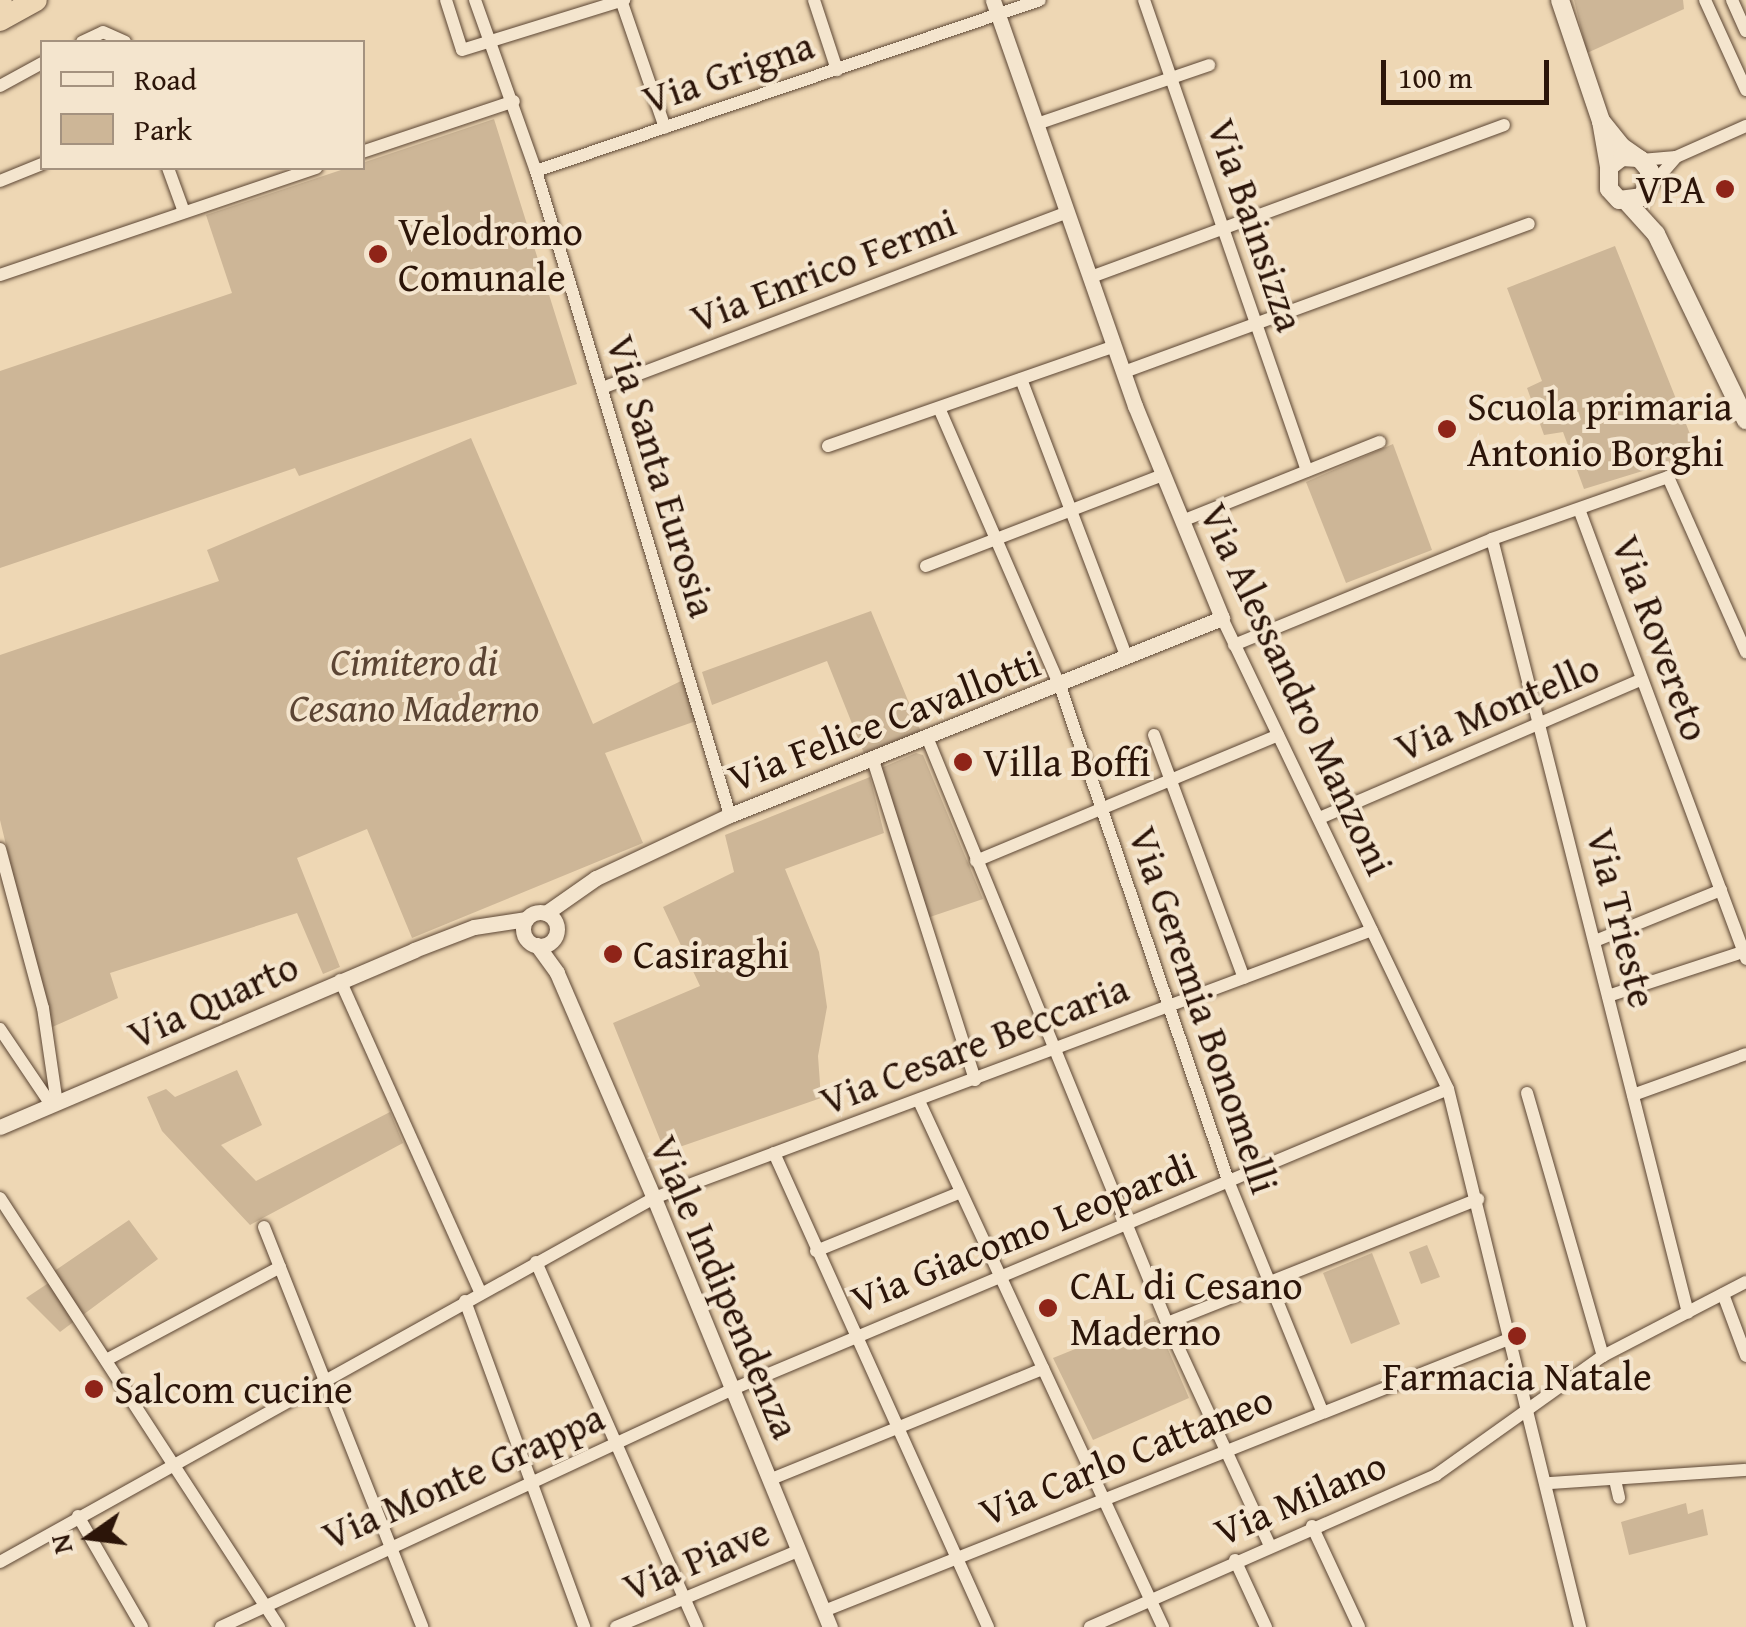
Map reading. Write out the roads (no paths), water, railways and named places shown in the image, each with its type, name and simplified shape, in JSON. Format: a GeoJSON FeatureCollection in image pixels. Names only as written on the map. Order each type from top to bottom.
{"type":"FeatureCollection","features":[{"type":"Feature","properties":{"kind":"highway"},"geometry":{"type":"LineString","coordinates":[[0,20],[36,0]]}},
{"type":"Feature","properties":{"kind":"main road"},"geometry":{"type":"LineString","coordinates":[[1560,0],[1601,121],[1609,168],[1608,190],[1627,202],[1656,234],[1746,420]]}},
{"type":"Feature","properties":{"kind":"main road"},"geometry":{"type":"LineString","coordinates":[[1601,121],[1639,159],[1650,188],[1656,234]]}},
{"type":"Feature","properties":{"kind":"main road"},"geometry":{"type":"LineString","coordinates":[[1609,168],[1622,158],[1639,159]]}},
{"type":"Feature","properties":{"kind":"main road"},"geometry":{"type":"LineString","coordinates":[[1627,202],[1650,188]]}},
{"type":"Feature","properties":{"kind":"street"},"geometry":{"type":"LineString","coordinates":[[446,0],[462,50],[622,0],[666,128]]}},
{"type":"Feature","properties":{"kind":"street"},"geometry":{"type":"LineString","coordinates":[[814,0],[837,70]]}},
{"type":"Feature","properties":{"kind":"street","name":"Via Grigna"},"geometry":{"type":"LineString","coordinates":[[536,171],[837,70],[996,8],[1040,0]]}},
{"type":"Feature","properties":{"kind":"street","name":"Via Bainsizza"},"geometry":{"type":"LineString","coordinates":[[1144,0],[1307,471]]}},
{"type":"Feature","properties":{"kind":"street"},"geometry":{"type":"LineString","coordinates":[[1705,0],[1746,90]]}},
{"type":"Feature","properties":{"kind":"street"},"geometry":{"type":"LineString","coordinates":[[1732,0],[1746,31]]}},
{"type":"Feature","properties":{"kind":"street","name":"Via Santa Eurosia"},"geometry":{"type":"LineString","coordinates":[[479,3],[536,171],[730,815]]}},
{"type":"Feature","properties":{"kind":"street","name":"Via Alessandro Manzoni"},"geometry":{"type":"LineString","coordinates":[[996,8],[1124,372],[1222,618],[1322,818],[1448,1089],[1478,1199],[1521,1410],[1548,1483],[1579,1626]]}},
{"type":"Feature","properties":{"kind":"street"},"geometry":{"type":"LineString","coordinates":[[86,40],[103,32],[121,40]]}},
{"type":"Feature","properties":{"kind":"street"},"geometry":{"type":"LineString","coordinates":[[0,86],[40,64]]}},
{"type":"Feature","properties":{"kind":"street"},"geometry":{"type":"LineString","coordinates":[[1037,124],[1208,65]]}},
{"type":"Feature","properties":{"kind":"street"},"geometry":{"type":"LineString","coordinates":[[365,151],[514,102]]}},
{"type":"Feature","properties":{"kind":"street"},"geometry":{"type":"LineString","coordinates":[[1091,277],[1504,125]]}},
{"type":"Feature","properties":{"kind":"street"},"geometry":{"type":"LineString","coordinates":[[1639,159],[1676,157],[1746,126]]}},
{"type":"Feature","properties":{"kind":"street"},"geometry":{"type":"LineString","coordinates":[[1650,188],[1676,157]]}},
{"type":"Feature","properties":{"kind":"street"},"geometry":{"type":"LineString","coordinates":[[0,181],[40,165]]}},
{"type":"Feature","properties":{"kind":"street"},"geometry":{"type":"LineString","coordinates":[[169,170],[184,212]]}},
{"type":"Feature","properties":{"kind":"street"},"geometry":{"type":"LineString","coordinates":[[0,275],[310,170]]}},
{"type":"Feature","properties":{"kind":"street","name":"Via Enrico Fermi"},"geometry":{"type":"LineString","coordinates":[[602,388],[1068,212]]}},
{"type":"Feature","properties":{"kind":"street"},"geometry":{"type":"LineString","coordinates":[[1124,372],[1529,224]]}},
{"type":"Feature","properties":{"kind":"street"},"geometry":{"type":"LineString","coordinates":[[828,446],[1115,346]]}},
{"type":"Feature","properties":{"kind":"street"},"geometry":{"type":"LineString","coordinates":[[1021,379],[1127,658]]}},
{"type":"Feature","properties":{"kind":"street","name":"Via Geremia Bonomelli"},"geometry":{"type":"LineString","coordinates":[[939,408],[1060,686],[1228,1182],[1322,1411]]}},
{"type":"Feature","properties":{"kind":"street"},"geometry":{"type":"LineString","coordinates":[[1182,521],[1380,442]]}},
{"type":"Feature","properties":{"kind":"street"},"geometry":{"type":"LineString","coordinates":[[926,566],[1163,475]]}},
{"type":"Feature","properties":{"kind":"street"},"geometry":{"type":"LineString","coordinates":[[1234,645],[1492,539],[1668,477],[1746,652]]}},
{"type":"Feature","properties":{"kind":"street","name":"Via Rovereto"},"geometry":{"type":"LineString","coordinates":[[1578,509],[1745,953]]}},
{"type":"Feature","properties":{"kind":"street","name":"Via Trieste"},"geometry":{"type":"LineString","coordinates":[[1492,539],[1688,1313]]}},
{"type":"Feature","properties":{"kind":"street","name":"Via Felice Cavallotti"},"geometry":{"type":"LineString","coordinates":[[540,930],[574,893],[730,815],[1222,618]]}},
{"type":"Feature","properties":{"kind":"street","name":"Via Montello"},"geometry":{"type":"LineString","coordinates":[[1322,818],[1642,680]]}},
{"type":"Feature","properties":{"kind":"street"},"geometry":{"type":"LineString","coordinates":[[1154,735],[1244,978]]}},
{"type":"Feature","properties":{"kind":"street"},"geometry":{"type":"LineString","coordinates":[[976,861],[1278,736]]}},
{"type":"Feature","properties":{"kind":"street"},"geometry":{"type":"LineString","coordinates":[[927,737],[1166,1323],[1270,1544]]}},
{"type":"Feature","properties":{"kind":"street"},"geometry":{"type":"LineString","coordinates":[[874,760],[975,1080]]}},
{"type":"Feature","properties":{"kind":"street"},"geometry":{"type":"LineString","coordinates":[[0,849],[43,1008],[54,1105]]}},
{"type":"Feature","properties":{"kind":"street"},"geometry":{"type":"LineString","coordinates":[[1594,941],[1721,890]]}},
{"type":"Feature","properties":{"kind":"street","name":"Via Quarto"},"geometry":{"type":"LineString","coordinates":[[0,1127],[340,980],[455,937],[540,930]]}},
{"type":"Feature","properties":{"kind":"street","name":"Viale Indipendenza"},"geometry":{"type":"LineString","coordinates":[[540,930],[827,1619]]}},
{"type":"Feature","properties":{"kind":"street","name":"Via Cesare Beccaria"},"geometry":{"type":"LineString","coordinates":[[0,1562],[324,1376],[654,1198],[1372,930]]}},
{"type":"Feature","properties":{"kind":"street"},"geometry":{"type":"LineString","coordinates":[[1608,996],[1745,953]]}},
{"type":"Feature","properties":{"kind":"street"},"geometry":{"type":"LineString","coordinates":[[340,980],[480,1292]]}},
{"type":"Feature","properties":{"kind":"street"},"geometry":{"type":"LineString","coordinates":[[0,1029],[54,1105]]}},
{"type":"Feature","properties":{"kind":"street"},"geometry":{"type":"LineString","coordinates":[[1633,1095],[1746,1054]]}},
{"type":"Feature","properties":{"kind":"street","name":"Via Giacomo Leopardi"},"geometry":{"type":"LineString","coordinates":[[734,1389],[1448,1089]]}},
{"type":"Feature","properties":{"kind":"street"},"geometry":{"type":"LineString","coordinates":[[1528,1093],[1603,1356]]}},
{"type":"Feature","properties":{"kind":"street"},"geometry":{"type":"LineString","coordinates":[[919,1101],[959,1194],[1164,1627]]}},
{"type":"Feature","properties":{"kind":"street"},"geometry":{"type":"LineString","coordinates":[[774,1153],[988,1627]]}},
{"type":"Feature","properties":{"kind":"street"},"geometry":{"type":"LineString","coordinates":[[816,1251],[959,1194]]}},
{"type":"Feature","properties":{"kind":"street"},"geometry":{"type":"LineString","coordinates":[[0,1198],[279,1627]]}},
{"type":"Feature","properties":{"kind":"street"},"geometry":{"type":"LineString","coordinates":[[1166,1323],[1478,1199]]}},
{"type":"Feature","properties":{"kind":"street"},"geometry":{"type":"LineString","coordinates":[[264,1228],[422,1627]]}},
{"type":"Feature","properties":{"kind":"street"},"geometry":{"type":"LineString","coordinates":[[536,1262],[698,1627]]}},
{"type":"Feature","properties":{"kind":"street"},"geometry":{"type":"LineString","coordinates":[[108,1359],[280,1267]]}},
{"type":"Feature","properties":{"kind":"street","name":"Via Milano"},"geometry":{"type":"LineString","coordinates":[[1090,1627],[1270,1544],[1436,1475],[1506,1429],[1521,1410],[1603,1356],[1746,1282]]}},
{"type":"Feature","properties":{"kind":"street"},"geometry":{"type":"LineString","coordinates":[[1722,1294],[1746,1356]]}},
{"type":"Feature","properties":{"kind":"street"},"geometry":{"type":"LineString","coordinates":[[465,1300],[584,1627]]}},
{"type":"Feature","properties":{"kind":"street","name":"Via Carlo Cattaneo"},"geometry":{"type":"LineString","coordinates":[[827,1619],[957,1559],[1509,1340]]}},
{"type":"Feature","properties":{"kind":"street"},"geometry":{"type":"LineString","coordinates":[[770,1480],[1043,1369]]}},
{"type":"Feature","properties":{"kind":"street","name":"Via Monte Grappa"},"geometry":{"type":"LineString","coordinates":[[221,1627],[263,1602],[734,1389]]}},
{"type":"Feature","properties":{"kind":"street"},"geometry":{"type":"LineString","coordinates":[[1548,1483],[1746,1470]]}},
{"type":"Feature","properties":{"kind":"street"},"geometry":{"type":"LineString","coordinates":[[1615,1480],[1619,1498]]}},
{"type":"Feature","properties":{"kind":"street"},"geometry":{"type":"LineString","coordinates":[[78,1516],[142,1627]]}},
{"type":"Feature","properties":{"kind":"street"},"geometry":{"type":"LineString","coordinates":[[1312,1526],[1360,1627]]}},
{"type":"Feature","properties":{"kind":"street","name":"Via Piave"},"geometry":{"type":"LineString","coordinates":[[616,1627],[800,1550]]}},
{"type":"Feature","properties":{"kind":"street"},"geometry":{"type":"LineString","coordinates":[[1235,1560],[1266,1627]]}},
{"type":"Feature","properties":{"kind":"place","name":"VPA"},"geometry":{"type":"Point","coordinates":[1725,189]}},
{"type":"Feature","properties":{"kind":"place","name":"Velodromo Comunale"},"geometry":{"type":"Point","coordinates":[378,254]}},
{"type":"Feature","properties":{"kind":"place","name":"Scuola primaria Antonio Borghi"},"geometry":{"type":"Point","coordinates":[1447,429]}},
{"type":"Feature","properties":{"kind":"place","name":"Villa Boffi"},"geometry":{"type":"Point","coordinates":[963,762]}},
{"type":"Feature","properties":{"kind":"place","name":"Casiraghi"},"geometry":{"type":"Point","coordinates":[613,954]}},
{"type":"Feature","properties":{"kind":"place","name":"CAL di Cesano Maderno"},"geometry":{"type":"Point","coordinates":[1048,1308]}},
{"type":"Feature","properties":{"kind":"place","name":"Farmacia Natale"},"geometry":{"type":"Point","coordinates":[1517,1336]}},
{"type":"Feature","properties":{"kind":"place","name":"Salcom cucine"},"geometry":{"type":"Point","coordinates":[94,1389]}},
{"type":"Feature","properties":{"kind":"park label","name":"Cimitero di Cesano Maderno"},"geometry":{"type":"Point","coordinates":[414,684]}}]}
